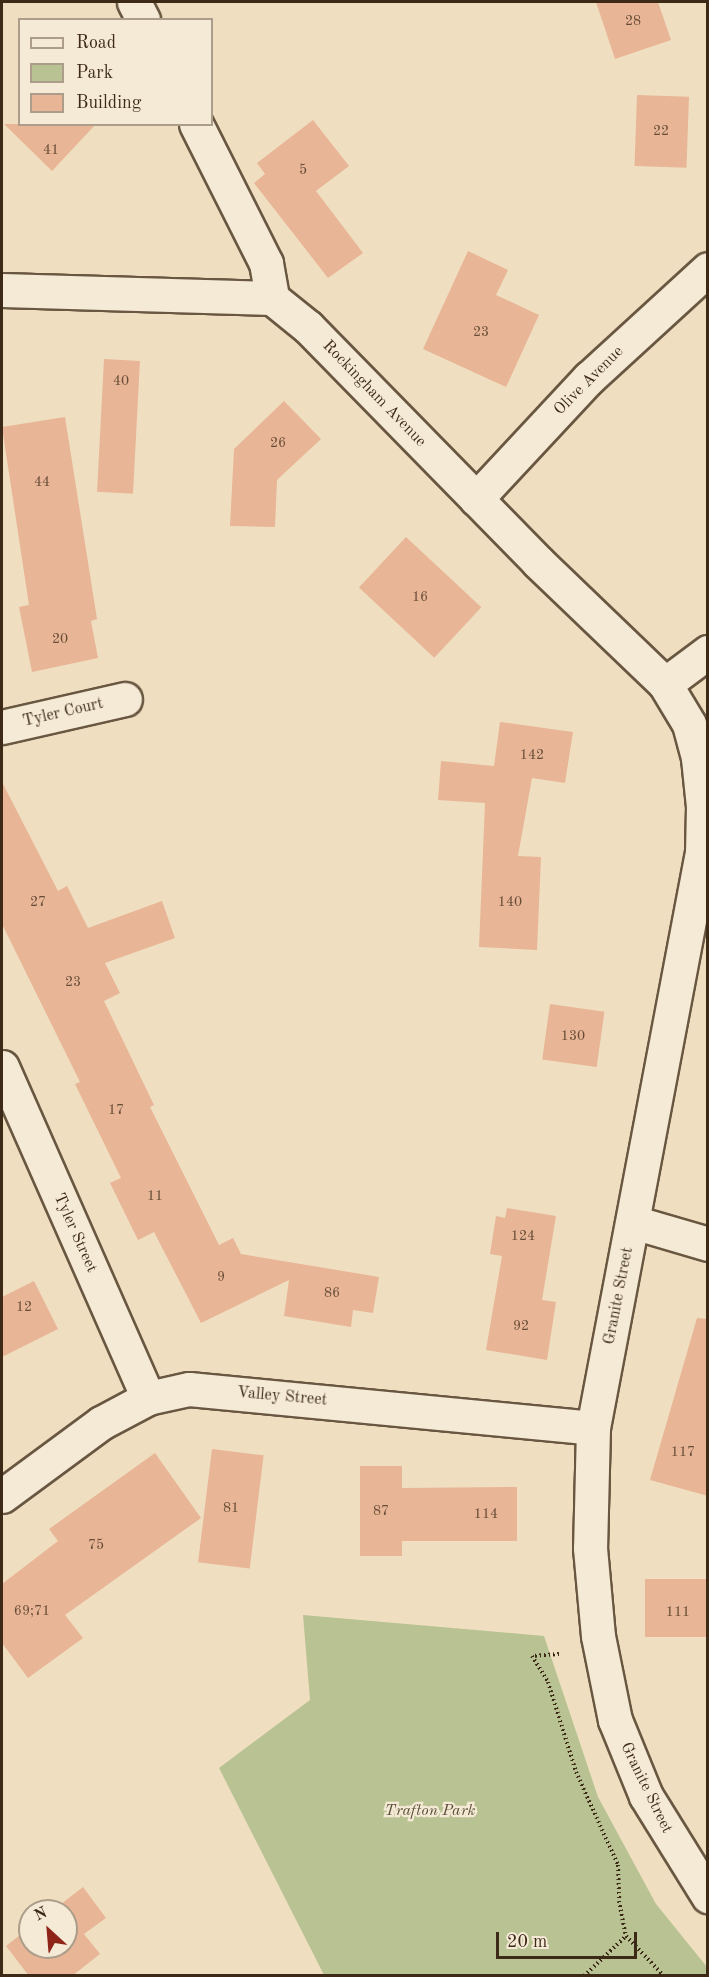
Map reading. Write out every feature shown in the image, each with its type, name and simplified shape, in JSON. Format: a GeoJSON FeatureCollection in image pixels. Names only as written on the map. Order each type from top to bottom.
{"type":"FeatureCollection","features":[{"type":"Feature","properties":{"kind":"street"},"geometry":{"type":"LineString","coordinates":[[134,2],[142,18]]}},
{"type":"Feature","properties":{"kind":"street"},"geometry":{"type":"LineString","coordinates":[[2,290],[272,298],[266,263],[197,126]]}},
{"type":"Feature","properties":{"kind":"street","name":"Olive Avenue"},"geometry":{"type":"LineString","coordinates":[[476,499],[589,378],[708,269]]}},
{"type":"Feature","properties":{"kind":"street","name":"Rockingham Avenue"},"geometry":{"type":"LineString","coordinates":[[272,298],[309,327],[476,499],[665,684]]}},
{"type":"Feature","properties":{"kind":"street"},"geometry":{"type":"LineString","coordinates":[[665,684],[708,652]]}},
{"type":"Feature","properties":{"kind":"street","name":"Granite Street"},"geometry":{"type":"LineString","coordinates":[[665,684],[689,724],[698,758],[705,852],[593,1428],[592,1590],[615,1720],[646,1796],[708,1896]]}},
{"type":"Feature","properties":{"kind":"street","name":"Tyler Court"},"geometry":{"type":"LineString","coordinates":[[2,727],[125,699]]}},
{"type":"Feature","properties":{"kind":"street","name":"Tyler Street"},"geometry":{"type":"LineString","coordinates":[[2,1067],[148,1398]]}},
{"type":"Feature","properties":{"kind":"street"},"geometry":{"type":"LineString","coordinates":[[633,1222],[708,1244]]}},
{"type":"Feature","properties":{"kind":"street","name":"Valley Street"},"geometry":{"type":"LineString","coordinates":[[2,1496],[101,1424],[148,1398],[189,1389],[593,1428]]}},
{"type":"Feature","properties":{"kind":"path"},"geometry":{"type":"LineString","coordinates":[[562,1654],[532,1656],[548,1682],[576,1772],[618,1865],[619,1901],[626,1936],[664,1976]]}},
{"type":"Feature","properties":{"kind":"path"},"geometry":{"type":"LineString","coordinates":[[584,1976],[626,1936]]}},
{"type":"Feature","properties":{"kind":"green space","name":"Trafton Park"},"geometry":{"type":"Polygon","coordinates":[[[303,1615],[544,1636],[598,1797],[656,1904],[707,1967],[707,1975],[324,1975],[219,1768],[310,1700],[303,1615]]]}},
{"type":"Feature","properties":{"kind":"building"},"geometry":{"type":"Polygon","coordinates":[[[596,2],[658,2],[671,40],[615,59],[596,2]]]}},
{"type":"Feature","properties":{"kind":"building"},"geometry":{"type":"Polygon","coordinates":[[[637,95],[689,97],[686,168],[635,166],[637,95]]]}},
{"type":"Feature","properties":{"kind":"building"},"geometry":{"type":"Polygon","coordinates":[[[313,120],[349,166],[316,191],[363,253],[328,278],[254,183],[265,174],[257,163],[313,120]]]}},
{"type":"Feature","properties":{"kind":"building"},"geometry":{"type":"Polygon","coordinates":[[[4,124],[94,126],[52,171],[4,124]]]}},
{"type":"Feature","properties":{"kind":"building"},"geometry":{"type":"Polygon","coordinates":[[[468,251],[508,270],[496,295],[539,315],[506,387],[423,349],[468,251]]]}},
{"type":"Feature","properties":{"kind":"building"},"geometry":{"type":"Polygon","coordinates":[[[104,359],[140,361],[133,494],[97,492],[104,359]]]}},
{"type":"Feature","properties":{"kind":"building"},"geometry":{"type":"Polygon","coordinates":[[[284,401],[321,439],[277,480],[275,527],[230,526],[234,449],[284,401]]]}},
{"type":"Feature","properties":{"kind":"building"},"geometry":{"type":"Polygon","coordinates":[[[65,417],[97,619],[91,621],[98,658],[32,672],[19,607],[29,605],[2,427],[65,417]]]}},
{"type":"Feature","properties":{"kind":"building"},"geometry":{"type":"Polygon","coordinates":[[[406,537],[481,607],[434,658],[359,587],[406,537]]]}},
{"type":"Feature","properties":{"kind":"building"},"geometry":{"type":"Polygon","coordinates":[[[500,722],[573,732],[565,783],[532,778],[518,856],[541,857],[537,950],[479,947],[485,803],[438,800],[441,761],[494,766],[500,722]]]}},
{"type":"Feature","properties":{"kind":"building"},"geometry":{"type":"Polygon","coordinates":[[[2,782],[58,891],[67,886],[88,928],[162,901],[175,938],[105,963],[120,993],[104,1001],[154,1105],[150,1107],[219,1245],[233,1238],[241,1254],[379,1277],[373,1313],[353,1310],[351,1327],[284,1316],[289,1280],[201,1323],[154,1232],[138,1240],[110,1183],[121,1178],[75,1084],[80,1082],[2,924],[2,782]]]}},
{"type":"Feature","properties":{"kind":"building"},"geometry":{"type":"Polygon","coordinates":[[[550,1004],[604,1012],[597,1067],[542,1059],[550,1004]]]}},
{"type":"Feature","properties":{"kind":"building"},"geometry":{"type":"Polygon","coordinates":[[[507,1208],[556,1216],[542,1300],[556,1302],[547,1360],[486,1350],[502,1256],[490,1254],[496,1216],[505,1218],[507,1208]]]}},
{"type":"Feature","properties":{"kind":"building"},"geometry":{"type":"Polygon","coordinates":[[[34,1281],[58,1329],[2,1357],[2,1297],[34,1281]]]}},
{"type":"Feature","properties":{"kind":"building"},"geometry":{"type":"Polygon","coordinates":[[[697,1318],[708,1319],[708,1496],[650,1480],[697,1318]]]}},
{"type":"Feature","properties":{"kind":"building"},"geometry":{"type":"Polygon","coordinates":[[[212,1449],[264,1455],[250,1568],[198,1562],[212,1449]]]}},
{"type":"Feature","properties":{"kind":"building"},"geometry":{"type":"Polygon","coordinates":[[[155,1453],[201,1518],[65,1615],[83,1638],[28,1678],[2,1643],[2,1584],[58,1541],[49,1529],[155,1453]]]}},
{"type":"Feature","properties":{"kind":"building"},"geometry":{"type":"Polygon","coordinates":[[[360,1466],[402,1466],[402,1488],[517,1487],[517,1541],[402,1541],[402,1556],[360,1556],[360,1466]]]}},
{"type":"Feature","properties":{"kind":"building"},"geometry":{"type":"Polygon","coordinates":[[[645,1579],[708,1579],[708,1637],[645,1637],[645,1579]]]}},
{"type":"Feature","properties":{"kind":"building"},"geometry":{"type":"Polygon","coordinates":[[[83,1887],[106,1918],[84,1934],[100,1954],[72,1976],[29,1976],[6,1946],[18,1936],[18,1959],[78,1959],[78,1899],[68,1899],[83,1887]]]}}]}
